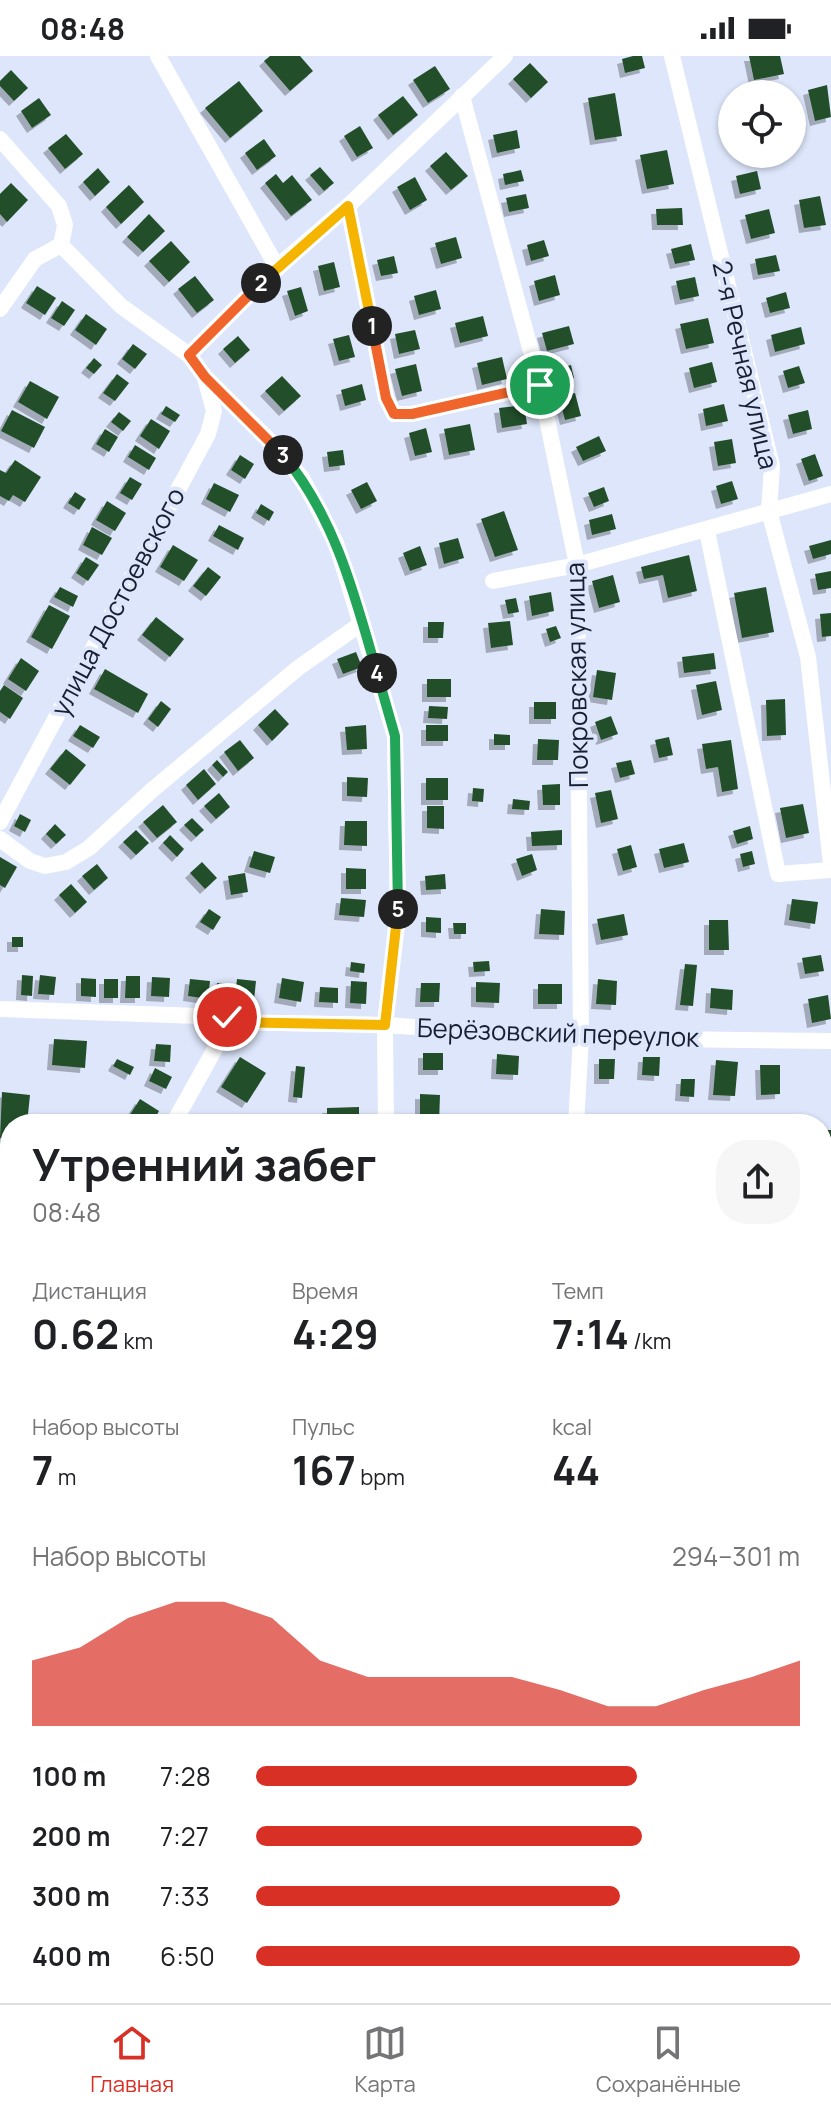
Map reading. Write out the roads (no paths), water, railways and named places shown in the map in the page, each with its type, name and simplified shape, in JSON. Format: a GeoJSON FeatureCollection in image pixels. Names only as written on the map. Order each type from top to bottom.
{"type":"FeatureCollection","features":[{"type":"Feature","properties":{"kind":"street"},"geometry":{"type":"LineString","coordinates":[[189,355],[277,267],[348,206],[505,56]]}},
{"type":"Feature","properties":{"kind":"street","name":"2-я Речная улица"},"geometry":{"type":"LineString","coordinates":[[672,56],[772,466],[769,511],[808,657],[831,867]]}},
{"type":"Feature","properties":{"kind":"street"},"geometry":{"type":"LineString","coordinates":[[165,58],[277,267]]}},
{"type":"Feature","properties":{"kind":"street","name":"Покровская улица"},"geometry":{"type":"LineString","coordinates":[[462,96],[540,385],[577,565],[581,1038],[577,1114]]}},
{"type":"Feature","properties":{"kind":"street"},"geometry":{"type":"LineString","coordinates":[[0,139],[59,206],[65,225],[61,245]]}},
{"type":"Feature","properties":{"kind":"street"},"geometry":{"type":"LineString","coordinates":[[348,206],[386,398],[394,414],[412,414],[540,385]]}},
{"type":"Feature","properties":{"kind":"street"},"geometry":{"type":"LineString","coordinates":[[0,309],[35,259],[61,245]]}},
{"type":"Feature","properties":{"kind":"street"},"geometry":{"type":"LineString","coordinates":[[61,245],[121,306],[189,355],[205,377],[273,444],[302,478],[336,543],[395,736],[398,917],[385,1025],[386,1114]]}},
{"type":"Feature","properties":{"kind":"street","name":"улица Достоевского"},"geometry":{"type":"LineString","coordinates":[[0,822],[208,434],[214,411],[205,377]]}},
{"type":"Feature","properties":{"kind":"street"},"geometry":{"type":"LineString","coordinates":[[493,581],[577,565],[831,494]]}},
{"type":"Feature","properties":{"kind":"street"},"geometry":{"type":"LineString","coordinates":[[707,531],[778,874],[831,867]]}},
{"type":"Feature","properties":{"kind":"street"},"geometry":{"type":"LineString","coordinates":[[0,839],[30,861],[45,866],[66,862],[89,848],[151,791],[298,668],[362,623]]}},
{"type":"Feature","properties":{"kind":"street","name":"Берёзовский переулок"},"geometry":{"type":"LineString","coordinates":[[0,1009],[227,1017],[230,1022],[385,1025],[581,1038],[831,1041]]}},
{"type":"Feature","properties":{"kind":"street"},"geometry":{"type":"LineString","coordinates":[[179,1114],[230,1022]]}}]}
